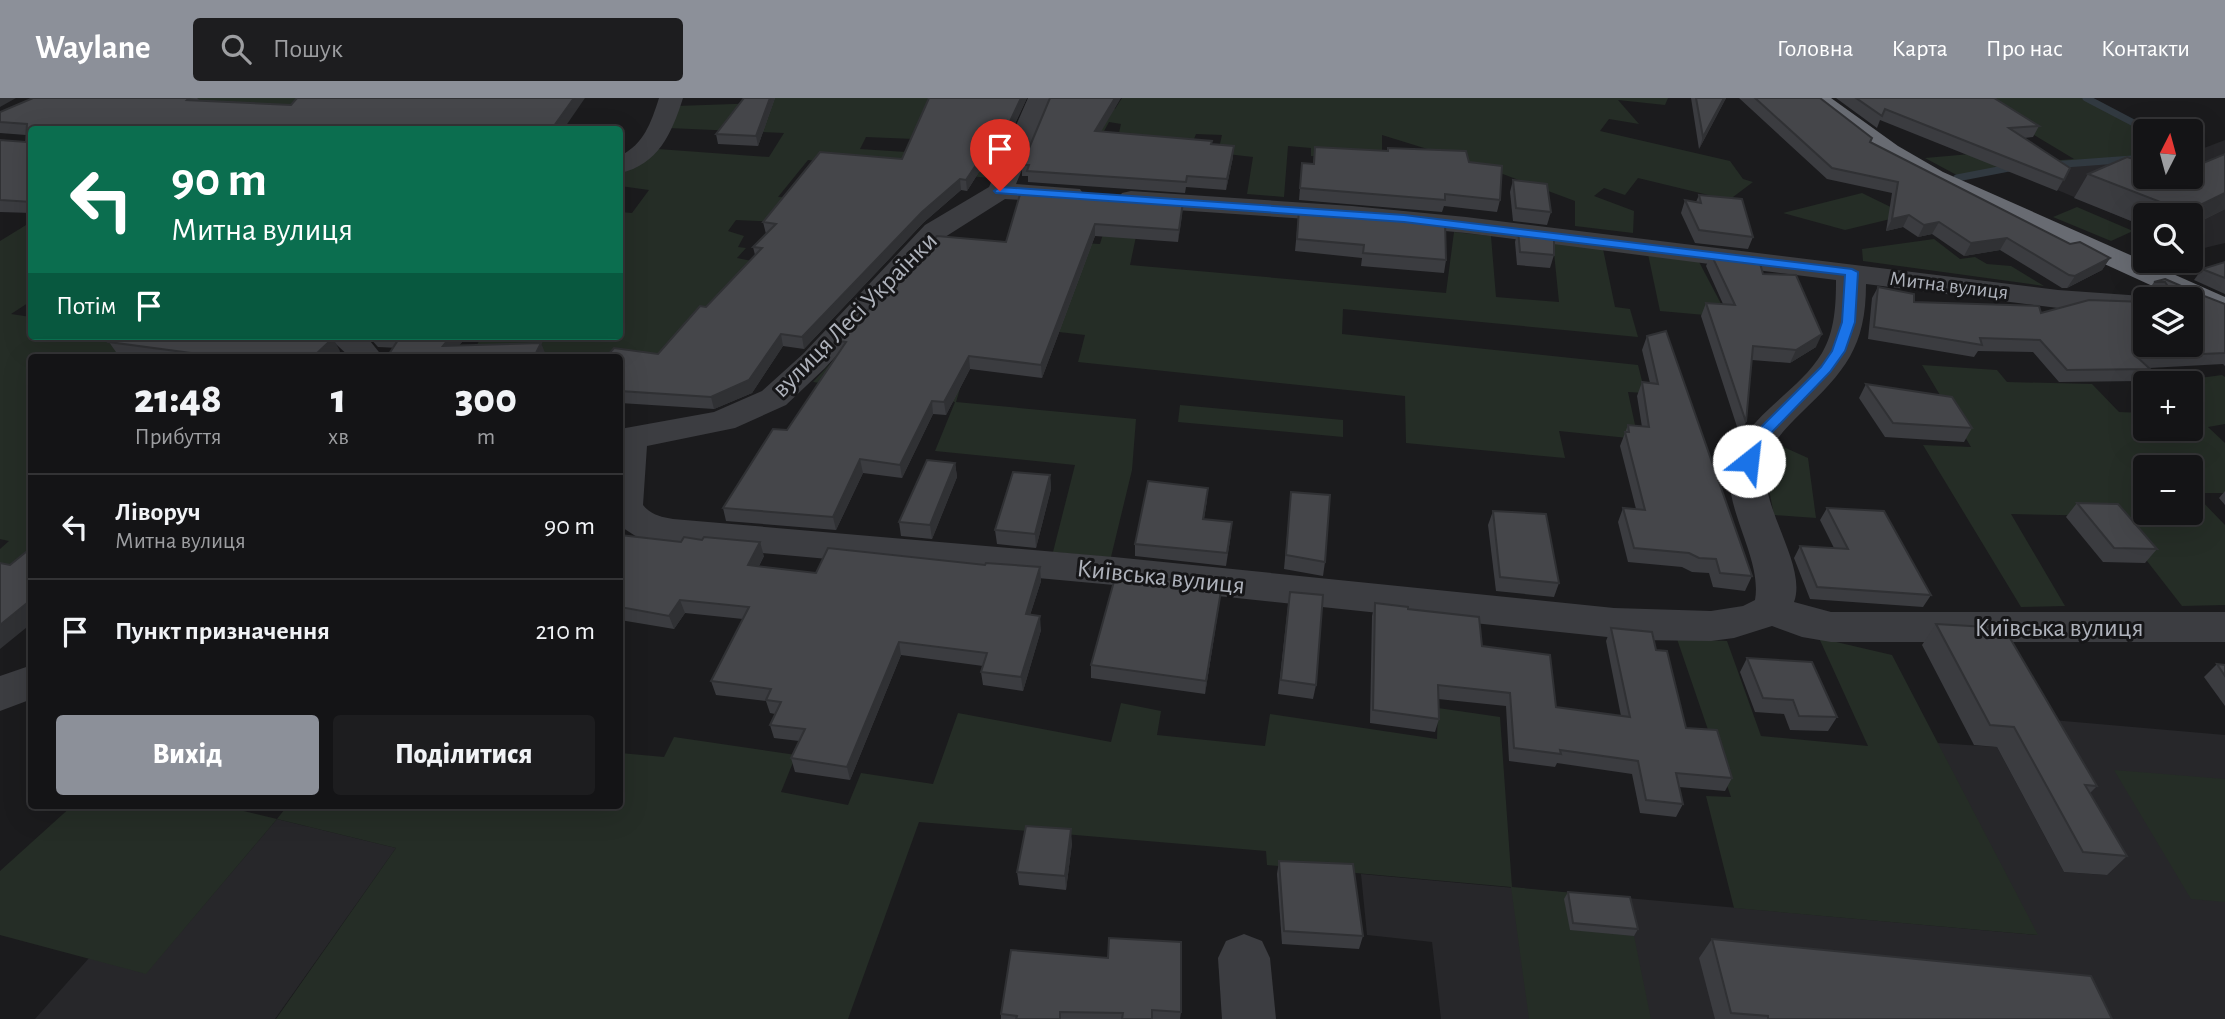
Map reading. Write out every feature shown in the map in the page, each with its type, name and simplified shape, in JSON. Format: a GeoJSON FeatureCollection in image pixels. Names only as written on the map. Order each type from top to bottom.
{"type":"FeatureCollection","features":[{"type":"Feature","properties":{"kind":"highway"},"geometry":{"type":"LineString","coordinates":[[1816,98],[1871,139],[1934,177],[2163,287]]}},
{"type":"Feature","properties":{"kind":"highway"},"geometry":{"type":"LineString","coordinates":[[2203,302],[2225,308]]}},
{"type":"Feature","properties":{"kind":"street"},"geometry":{"type":"LineString","coordinates":[[623,164],[636,158],[653,143],[671,98]]}},
{"type":"Feature","properties":{"kind":"street"},"geometry":{"type":"LineString","coordinates":[[1000,191],[1040,98]]}},
{"type":"Feature","properties":{"kind":"street","name":"Митна вулиця"},"geometry":{"type":"LineString","coordinates":[[1000,191],[1429,221],[2058,299],[2133,302]]}},
{"type":"Feature","properties":{"kind":"street","name":"вулиця Лесі Українки"},"geometry":{"type":"LineString","coordinates":[[625,440],[723,421],[774,398],[814,360],[935,231],[1000,191]]}},
{"type":"Feature","properties":{"kind":"street"},"geometry":{"type":"LineString","coordinates":[[1771,609],[1778,591],[1750,496],[1747,479],[1749,461],[1767,429],[1826,369],[1838,351],[1849,322],[1852,272]]}},
{"type":"Feature","properties":{"kind":"street"},"geometry":{"type":"LineString","coordinates":[[350,340],[364,354]]}},
{"type":"Feature","properties":{"kind":"street","name":"Київська вулиця"},"geometry":{"type":"LineString","coordinates":[[625,440],[625,505],[629,514],[649,528],[673,532],[1101,570],[1649,626],[1731,622],[1757,617],[1771,609],[1801,622],[1831,626],[2225,627]]}},
{"type":"Feature","properties":{"kind":"street"},"geometry":{"type":"LineString","coordinates":[[0,694],[28,683]]}},
{"type":"Feature","properties":{"kind":"street"},"geometry":{"type":"LineString","coordinates":[[1244,958],[1249,1019]]}},
{"type":"Feature","properties":{"kind":"shaded area"},"geometry":{"type":"Polygon","coordinates":[[[141,98],[309,98],[296,112],[135,126],[96,126],[141,98]]]}},
{"type":"Feature","properties":{"kind":"shaded area"},"geometry":{"type":"Polygon","coordinates":[[[764,98],[948,98],[914,139],[866,137],[860,149],[999,158],[990,178],[808,160],[778,197],[809,198],[782,222],[736,220],[728,231],[744,236],[738,247],[746,248],[737,258],[752,261],[660,362],[623,358],[623,354],[472,354],[480,340],[623,340],[623,212],[632,213],[649,190],[623,186],[623,172],[658,149],[769,157],[784,133],[669,128],[676,106],[763,103],[764,98]]]}},
{"type":"Feature","properties":{"kind":"shaded area"},"geometry":{"type":"Polygon","coordinates":[[[1122,98],[1668,98],[1665,105],[1618,100],[1639,124],[1609,119],[1600,131],[1730,161],[1743,179],[1753,182],[1729,200],[1638,178],[1625,195],[1604,188],[1594,196],[1634,211],[1633,233],[1575,226],[1575,201],[1479,165],[1382,135],[1382,161],[1311,156],[1311,148],[1288,146],[1284,197],[1247,194],[1253,157],[1218,153],[1222,135],[1196,134],[1192,144],[1117,142],[1121,124],[1109,122],[1098,142],[1050,103],[1115,109],[1122,98]]]}},
{"type":"Feature","properties":{"kind":"shaded area"},"geometry":{"type":"Polygon","coordinates":[[[1955,98],[2090,98],[2133,120],[2133,161],[2048,167],[2023,166],[1964,179],[1925,158],[1982,153],[2023,163],[2074,159],[2026,130],[1955,98]]]}},
{"type":"Feature","properties":{"kind":"shaded area"},"geometry":{"type":"Polygon","coordinates":[[[2225,140],[2225,243],[2203,248],[2203,203],[2133,203],[2133,222],[2008,169],[2133,161],[2133,189],[2203,189],[2203,148],[2225,140]]]}},
{"type":"Feature","properties":{"kind":"shaded area"},"geometry":{"type":"Polygon","coordinates":[[[1862,193],[1907,215],[1845,230],[1783,213],[1862,193]]]}},
{"type":"Feature","properties":{"kind":"shaded area"},"geometry":{"type":"Polygon","coordinates":[[[1111,207],[1142,208],[1130,265],[1446,293],[1454,232],[1491,236],[1496,297],[1559,302],[1553,243],[1603,249],[1615,307],[1630,309],[1638,337],[1343,309],[1342,334],[1638,365],[1645,393],[1628,392],[1638,439],[1559,431],[1565,458],[1406,443],[1405,396],[1078,362],[1085,335],[1059,332],[1081,243],[1100,244],[1111,207]]]}},
{"type":"Feature","properties":{"kind":"shaded area"},"geometry":{"type":"Polygon","coordinates":[[[2077,207],[2133,231],[2111,241],[2053,217],[2077,207]]]}},
{"type":"Feature","properties":{"kind":"shaded area"},"geometry":{"type":"Polygon","coordinates":[[[28,224],[28,303],[11,314],[28,317],[28,340],[138,340],[119,354],[28,354],[28,559],[0,568],[0,549],[9,541],[0,539],[0,241],[28,224]]]}},
{"type":"Feature","properties":{"kind":"shaded area"},"geometry":{"type":"Polygon","coordinates":[[[1934,239],[1960,259],[1975,257],[1987,264],[2011,266],[2044,286],[1863,261],[1862,249],[1934,239]]]}},
{"type":"Feature","properties":{"kind":"shaded area"},"geometry":{"type":"Polygon","coordinates":[[[1648,254],[1698,260],[1728,317],[1660,311],[1648,254]]]}},
{"type":"Feature","properties":{"kind":"shaded area"},"geometry":{"type":"Polygon","coordinates":[[[842,351],[966,368],[956,402],[1136,419],[1132,470],[1111,557],[1053,552],[1075,465],[935,451],[955,402],[813,382],[842,351]]]}},
{"type":"Feature","properties":{"kind":"shaded area"},"geometry":{"type":"Polygon","coordinates":[[[1922,365],[1997,370],[2007,382],[2092,384],[2119,412],[2133,413],[2133,441],[2203,441],[2203,378],[2222,375],[2225,377],[2225,424],[2208,427],[2225,443],[2225,493],[2203,493],[2203,455],[2133,455],[2133,525],[2203,525],[2203,502],[2225,525],[2225,605],[2182,606],[2112,516],[2011,514],[2065,606],[2021,607],[1923,445],[1971,447],[1922,365]]]}},
{"type":"Feature","properties":{"kind":"shaded area"},"geometry":{"type":"Polygon","coordinates":[[[1180,405],[1343,420],[1343,437],[1178,422],[1180,405]]]}},
{"type":"Feature","properties":{"kind":"shaded area"},"geometry":{"type":"Polygon","coordinates":[[[1777,444],[1808,458],[1816,518],[1774,515],[1767,479],[1777,444]]]}},
{"type":"Feature","properties":{"kind":"shaded area"},"geometry":{"type":"Polygon","coordinates":[[[1819,638],[1892,655],[2038,935],[1734,908],[1706,796],[1731,797],[1677,639],[1727,641],[1761,736],[1868,746],[1819,638]]]}},
{"type":"Feature","properties":{"kind":"shaded area"},"geometry":{"type":"Polygon","coordinates":[[[1121,703],[1161,711],[1157,735],[1265,746],[1270,714],[1437,739],[1438,708],[1500,717],[1512,887],[1625,898],[1570,929],[1634,936],[1651,1019],[1529,1019],[1511,887],[1267,865],[1266,851],[919,822],[848,1019],[276,1019],[396,848],[277,819],[285,809],[623,809],[623,753],[664,757],[674,737],[796,755],[781,792],[848,805],[861,773],[933,784],[958,713],[1111,742],[1121,703]]]}},
{"type":"Feature","properties":{"kind":"shaded area"},"geometry":{"type":"Polygon","coordinates":[[[2029,718],[2225,735],[2225,1019],[1441,1019],[1432,942],[1367,935],[1361,874],[2037,935],[1937,743],[1997,747],[2064,872],[2106,875],[2029,718]]]}},
{"type":"Feature","properties":{"kind":"shaded area"},"geometry":{"type":"Polygon","coordinates":[[[2114,770],[2225,779],[2225,902],[2191,899],[2114,770]]]}},
{"type":"Feature","properties":{"kind":"shaded area"},"geometry":{"type":"Polygon","coordinates":[[[69,809],[236,809],[277,819],[146,974],[0,935],[0,871],[69,809]]]}},
{"type":"Feature","properties":{"kind":"shaded area"},"geometry":{"type":"Polygon","coordinates":[[[277,819],[396,848],[275,1019],[35,1019],[89,958],[146,973],[277,819]]]}},
{"type":"Feature","properties":{"kind":"building"},"geometry":{"type":"Polygon","coordinates":[[[33,98],[189,98],[187,100],[291,105],[297,98],[574,98],[554,126],[28,126],[28,202],[0,200],[0,140],[26,142],[27,124],[0,122],[0,112],[33,98]]]}},
{"type":"Feature","properties":{"kind":"building"},"geometry":{"type":"Polygon","coordinates":[[[744,98],[770,98],[756,136],[716,134],[744,98]]]}},
{"type":"Feature","properties":{"kind":"building"},"geometry":{"type":"Polygon","coordinates":[[[929,98],[1021,98],[991,162],[978,162],[966,180],[960,179],[922,212],[802,337],[781,334],[749,380],[711,397],[623,391],[623,354],[609,354],[614,348],[658,354],[700,306],[706,307],[762,248],[753,247],[776,224],[763,222],[820,152],[902,159],[929,98]]]}},
{"type":"Feature","properties":{"kind":"building"},"geometry":{"type":"Polygon","coordinates":[[[1050,98],[1115,98],[1095,131],[1212,141],[1211,144],[1234,146],[1227,179],[1187,176],[1186,182],[1027,171],[1029,165],[1022,165],[1050,98]]]}},
{"type":"Feature","properties":{"kind":"building"},"geometry":{"type":"Polygon","coordinates":[[[1696,98],[1724,98],[1703,137],[1696,98]]]}},
{"type":"Feature","properties":{"kind":"building"},"geometry":{"type":"Polygon","coordinates":[[[1755,98],[1820,98],[1872,138],[1870,142],[2070,244],[2080,242],[2110,258],[2075,276],[2069,275],[2007,238],[1971,243],[1939,222],[1924,225],[1909,215],[1892,219],[1898,182],[1832,168],[1755,98]]]}},
{"type":"Feature","properties":{"kind":"building"},"geometry":{"type":"Polygon","coordinates":[[[1856,98],[1994,98],[2039,126],[2009,128],[2070,168],[2064,180],[1885,109],[1882,116],[1856,98]]]}},
{"type":"Feature","properties":{"kind":"building"},"geometry":{"type":"Polygon","coordinates":[[[1315,147],[1466,151],[1469,162],[1502,166],[1500,200],[1445,194],[1445,200],[1300,188],[1302,163],[1314,164],[1315,147]]]}},
{"type":"Feature","properties":{"kind":"building"},"geometry":{"type":"Polygon","coordinates":[[[2225,154],[2225,193],[2203,204],[2163,203],[2088,174],[2127,157],[2133,159],[2133,189],[2203,189],[2203,163],[2225,154]]]}},
{"type":"Feature","properties":{"kind":"building"},"geometry":{"type":"Polygon","coordinates":[[[1513,180],[1547,184],[1551,212],[1516,208],[1513,180]]]}},
{"type":"Feature","properties":{"kind":"building"},"geometry":{"type":"Polygon","coordinates":[[[1021,191],[1183,202],[1179,230],[1095,224],[1041,365],[969,356],[944,402],[932,401],[900,465],[860,459],[833,517],[723,508],[773,429],[787,430],[846,342],[839,341],[937,236],[1006,242],[1021,191]]]}},
{"type":"Feature","properties":{"kind":"building"},"geometry":{"type":"Polygon","coordinates":[[[1699,195],[1742,199],[1753,237],[1699,230],[1685,200],[1701,203],[1699,195]]]}},
{"type":"Feature","properties":{"kind":"building"},"geometry":{"type":"Polygon","coordinates":[[[1299,209],[1445,221],[1446,260],[1363,253],[1364,245],[1297,239],[1299,209]]]}},
{"type":"Feature","properties":{"kind":"building"},"geometry":{"type":"Polygon","coordinates":[[[1518,230],[1554,234],[1554,255],[1520,252],[1518,230]]]}},
{"type":"Feature","properties":{"kind":"building"},"geometry":{"type":"Polygon","coordinates":[[[1711,254],[1759,260],[1763,274],[1796,275],[1822,334],[1796,350],[1753,346],[1746,422],[1706,303],[1735,305],[1711,254]]]}},
{"type":"Feature","properties":{"kind":"building"},"geometry":{"type":"Polygon","coordinates":[[[2225,262],[2225,278],[2203,269],[2225,262]]]}},
{"type":"Feature","properties":{"kind":"building"},"geometry":{"type":"Polygon","coordinates":[[[2165,279],[2183,287],[2168,287],[2165,282],[2154,282],[2165,279]]]}},
{"type":"Feature","properties":{"kind":"building"},"geometry":{"type":"Polygon","coordinates":[[[1878,287],[1914,294],[1914,302],[2039,306],[2041,313],[2089,300],[2133,302],[2133,357],[2137,357],[2150,369],[2067,370],[2040,340],[1980,338],[1982,345],[1874,327],[1878,287]]]}},
{"type":"Feature","properties":{"kind":"building"},"geometry":{"type":"Polygon","coordinates":[[[2203,296],[2225,304],[2225,353],[2203,354],[2203,296]]]}},
{"type":"Feature","properties":{"kind":"building"},"geometry":{"type":"Polygon","coordinates":[[[1666,331],[1752,576],[1720,573],[1716,559],[1699,558],[1689,553],[1634,548],[1623,508],[1645,510],[1625,432],[1629,432],[1628,425],[1649,427],[1642,382],[1658,384],[1647,336],[1666,331]]]}},
{"type":"Feature","properties":{"kind":"building"},"geometry":{"type":"Polygon","coordinates":[[[331,340],[316,354],[199,354],[109,342],[331,340]]]}},
{"type":"Feature","properties":{"kind":"building"},"geometry":{"type":"Polygon","coordinates":[[[398,340],[448,340],[443,346],[541,343],[536,354],[389,354],[398,340]]]}},
{"type":"Feature","properties":{"kind":"building"},"geometry":{"type":"Polygon","coordinates":[[[1866,384],[1952,397],[1972,428],[1893,423],[1866,384]]]}},
{"type":"Feature","properties":{"kind":"building"},"geometry":{"type":"Polygon","coordinates":[[[927,460],[955,463],[930,525],[899,522],[927,460]]]}},
{"type":"Feature","properties":{"kind":"building"},"geometry":{"type":"Polygon","coordinates":[[[1013,472],[1050,475],[1035,534],[995,530],[1013,472]]]}},
{"type":"Feature","properties":{"kind":"building"},"geometry":{"type":"Polygon","coordinates":[[[1148,481],[1208,488],[1203,519],[1232,522],[1227,553],[1135,544],[1148,481]]]}},
{"type":"Feature","properties":{"kind":"building"},"geometry":{"type":"Polygon","coordinates":[[[1291,492],[1330,495],[1325,562],[1286,555],[1291,492]]]}},
{"type":"Feature","properties":{"kind":"building"},"geometry":{"type":"Polygon","coordinates":[[[2077,503],[2118,504],[2133,521],[2133,525],[2136,525],[2157,549],[2114,548],[2077,503]]]}},
{"type":"Feature","properties":{"kind":"building"},"geometry":{"type":"Polygon","coordinates":[[[1827,508],[1884,511],[1931,595],[1817,587],[1800,546],[1848,549],[1827,508]]]}},
{"type":"Feature","properties":{"kind":"building"},"geometry":{"type":"Polygon","coordinates":[[[1493,511],[1546,514],[1559,583],[1500,577],[1493,511]]]}},
{"type":"Feature","properties":{"kind":"building"},"geometry":{"type":"Polygon","coordinates":[[[623,535],[681,542],[684,537],[702,540],[704,537],[760,542],[748,565],[816,573],[828,548],[985,565],[1040,567],[1026,614],[1040,616],[1021,677],[981,672],[987,653],[899,642],[847,767],[791,758],[805,729],[770,725],[781,702],[766,700],[771,689],[711,681],[749,607],[680,600],[669,616],[623,608],[623,535]]]}},
{"type":"Feature","properties":{"kind":"building"},"geometry":{"type":"Polygon","coordinates":[[[28,550],[28,602],[0,625],[0,563],[10,565],[28,550]]]}},
{"type":"Feature","properties":{"kind":"building"},"geometry":{"type":"Polygon","coordinates":[[[1116,574],[1222,585],[1206,681],[1091,665],[1116,574]]]}},
{"type":"Feature","properties":{"kind":"building"},"geometry":{"type":"Polygon","coordinates":[[[1290,592],[1323,595],[1316,685],[1281,680],[1290,592]]]}},
{"type":"Feature","properties":{"kind":"building"},"geometry":{"type":"Polygon","coordinates":[[[1375,603],[1479,617],[1482,646],[1550,655],[1556,707],[1630,717],[1611,628],[1652,632],[1656,650],[1667,651],[1686,728],[1717,730],[1732,778],[1676,773],[1683,804],[1646,800],[1638,761],[1560,750],[1561,754],[1514,748],[1510,693],[1438,685],[1439,719],[1373,710],[1375,603]]]}},
{"type":"Feature","properties":{"kind":"building"},"geometry":{"type":"Polygon","coordinates":[[[1936,624],[2004,628],[2097,786],[2085,785],[2127,856],[2083,852],[2014,727],[1990,725],[1936,624]]]}},
{"type":"Feature","properties":{"kind":"building"},"geometry":{"type":"Polygon","coordinates":[[[1747,658],[1812,662],[1837,717],[1799,716],[1793,700],[1763,698],[1747,658]]]}},
{"type":"Feature","properties":{"kind":"building"},"geometry":{"type":"Polygon","coordinates":[[[2217,664],[2225,665],[2225,676],[2217,664]]]}},
{"type":"Feature","properties":{"kind":"building"},"geometry":{"type":"Polygon","coordinates":[[[1026,826],[1071,829],[1065,876],[1017,872],[1026,826]]]}},
{"type":"Feature","properties":{"kind":"building"},"geometry":{"type":"Polygon","coordinates":[[[1279,861],[1353,864],[1363,936],[1284,931],[1279,861]]]}},
{"type":"Feature","properties":{"kind":"building"},"geometry":{"type":"Polygon","coordinates":[[[1568,892],[1630,897],[1638,929],[1573,923],[1568,892]]]}},
{"type":"Feature","properties":{"kind":"building"},"geometry":{"type":"Polygon","coordinates":[[[1109,938],[1181,942],[1181,1012],[1152,1010],[1152,1019],[1122,1019],[1123,1013],[1060,1012],[1060,1019],[1016,1019],[1017,1016],[1001,1014],[1011,950],[1108,958],[1109,938]]]}},
{"type":"Feature","properties":{"kind":"building"},"geometry":{"type":"Polygon","coordinates":[[[1712,939],[2091,976],[2112,1019],[1768,1019],[1768,1016],[1731,1013],[1712,939]]]}},
{"type":"Feature","properties":{"kind":"waterway"},"geometry":{"type":"LineString","coordinates":[[2086,98],[2133,123]]}},
{"type":"Feature","properties":{"kind":"waterway"},"geometry":{"type":"LineString","coordinates":[[2051,165],[2133,159]]}},
{"type":"Feature","properties":{"kind":"waterway"},"geometry":{"type":"LineString","coordinates":[[1957,178],[2014,167]]}},
{"type":"Feature","properties":{"kind":"route"},"geometry":{"type":"LineString","coordinates":[[1000,191],[1404,218],[1852,272],[1849,322],[1838,351],[1826,369],[1767,429],[1749,461]]}}]}
